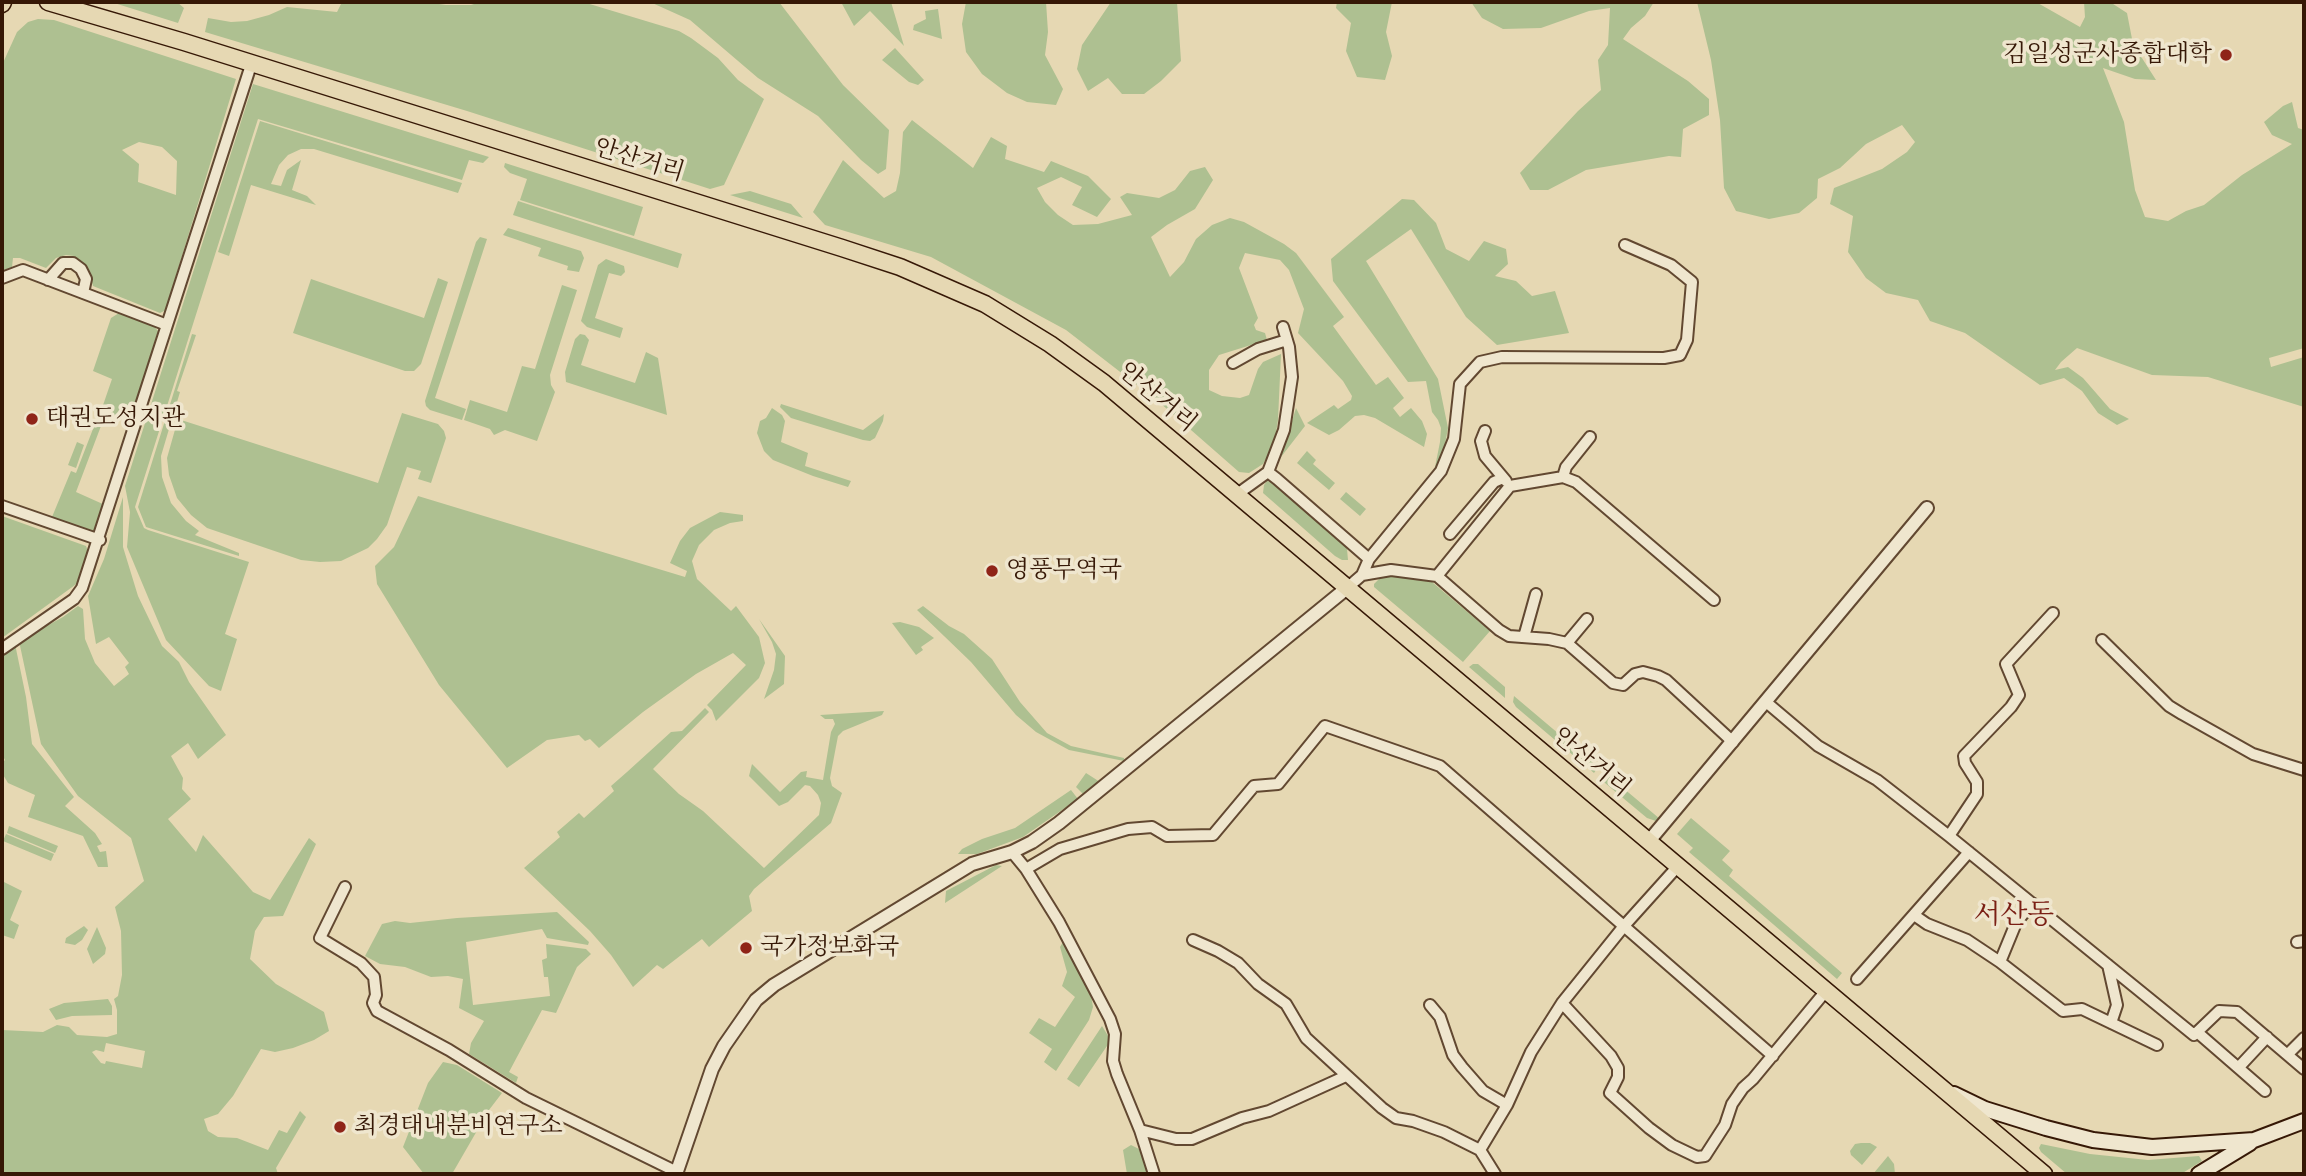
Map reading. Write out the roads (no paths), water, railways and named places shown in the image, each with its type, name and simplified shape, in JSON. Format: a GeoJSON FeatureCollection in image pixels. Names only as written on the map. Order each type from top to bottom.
{"type":"FeatureCollection","features":[{"type":"Feature","properties":{"kind":"main road","name":"안산거리"},"geometry":{"type":"LineString","coordinates":[[48,2],[184,42],[900,267],[985,304],[1104,383],[2044,1174]]}},
{"type":"Feature","properties":{"kind":"main road"},"geometry":{"type":"LineString","coordinates":[[1939,1088],[1985,1109],[2093,1140],[2152,1147],[2254,1140]]}},
{"type":"Feature","properties":{"kind":"main road"},"geometry":{"type":"LineString","coordinates":[[2199,1174],[2254,1140],[2304,1121]]}},
{"type":"Feature","properties":{"kind":"street"},"geometry":{"type":"LineString","coordinates":[[2,649],[74,598],[82,588],[100,540],[251,65]]}},
{"type":"Feature","properties":{"kind":"street"},"geometry":{"type":"LineString","coordinates":[[345,887],[320,938],[361,963],[374,977],[376,995],[373,1003],[377,1011],[449,1050],[526,1098],[677,1173],[712,1069],[723,1046],[756,1000],[774,985],[972,864],[1012,852],[1032,842],[1085,804],[1362,575],[1369,559],[1441,471],[1454,439],[1460,384],[1480,362],[1502,357],[1664,358],[1680,355],[1687,340],[1692,282],[1671,265],[1625,246]]}},
{"type":"Feature","properties":{"kind":"street"},"geometry":{"type":"LineString","coordinates":[[48,280],[63,263],[73,263],[81,269],[86,279],[83,293]]}},
{"type":"Feature","properties":{"kind":"street"},"geometry":{"type":"LineString","coordinates":[[2,278],[23,270],[167,325]]}},
{"type":"Feature","properties":{"kind":"street"},"geometry":{"type":"LineString","coordinates":[[1236,495],[1268,472],[1284,430],[1292,377],[1283,327]]}},
{"type":"Feature","properties":{"kind":"street"},"geometry":{"type":"LineString","coordinates":[[1233,363],[1258,349],[1287,340]]}},
{"type":"Feature","properties":{"kind":"street"},"geometry":{"type":"LineString","coordinates":[[1485,431],[1481,440],[1485,456],[1506,482]]}},
{"type":"Feature","properties":{"kind":"street"},"geometry":{"type":"LineString","coordinates":[[1563,477],[1566,467],[1590,437]]}},
{"type":"Feature","properties":{"kind":"street"},"geometry":{"type":"LineString","coordinates":[[1268,472],[1369,559]]}},
{"type":"Feature","properties":{"kind":"street"},"geometry":{"type":"LineString","coordinates":[[1450,534],[1494,482],[1563,477],[1576,482],[1714,600]]}},
{"type":"Feature","properties":{"kind":"street"},"geometry":{"type":"LineString","coordinates":[[1437,576],[1506,482]]}},
{"type":"Feature","properties":{"kind":"street"},"geometry":{"type":"LineString","coordinates":[[2,506],[100,540]]}},
{"type":"Feature","properties":{"kind":"street"},"geometry":{"type":"LineString","coordinates":[[1649,841],[1927,508]]}},
{"type":"Feature","properties":{"kind":"street"},"geometry":{"type":"LineString","coordinates":[[1362,575],[1391,570],[1437,576],[1509,636],[1567,643],[1618,685],[1623,685],[1636,674],[1643,672],[1666,680],[1733,742]]}},
{"type":"Feature","properties":{"kind":"street"},"geometry":{"type":"LineString","coordinates":[[1524,638],[1536,594]]}},
{"type":"Feature","properties":{"kind":"street"},"geometry":{"type":"LineString","coordinates":[[1949,836],[1977,794],[1977,782],[1965,763],[1964,756],[2019,695],[2006,664],[2053,613]]}},
{"type":"Feature","properties":{"kind":"street"},"geometry":{"type":"LineString","coordinates":[[1567,643],[1587,619]]}},
{"type":"Feature","properties":{"kind":"street"},"geometry":{"type":"LineString","coordinates":[[2102,640],[2169,706],[2253,754],[2304,770]]}},
{"type":"Feature","properties":{"kind":"street"},"geometry":{"type":"LineString","coordinates":[[1766,702],[1818,746],[1877,780],[1949,836],[2194,1035],[2219,1011],[2237,1012],[2304,1069]]}},
{"type":"Feature","properties":{"kind":"street"},"geometry":{"type":"LineString","coordinates":[[1026,869],[1060,849],[1128,829],[1152,827],[1167,836],[1213,835],[1254,786],[1278,783],[1325,726],[1440,766],[1773,1056]]}},
{"type":"Feature","properties":{"kind":"street"},"geometry":{"type":"LineString","coordinates":[[1012,852],[1026,869],[1059,922],[1110,1019],[1115,1034],[1113,1061],[1154,1174]]}},
{"type":"Feature","properties":{"kind":"street"},"geometry":{"type":"LineString","coordinates":[[1857,979],[1969,852]]}},
{"type":"Feature","properties":{"kind":"street"},"geometry":{"type":"LineString","coordinates":[[1480,1150],[1507,1105],[1531,1052],[1562,1003],[1624,926],[1678,866]]}},
{"type":"Feature","properties":{"kind":"street"},"geometry":{"type":"LineString","coordinates":[[2000,962],[2016,923],[2032,903]]}},
{"type":"Feature","properties":{"kind":"street"},"geometry":{"type":"LineString","coordinates":[[1914,915],[1927,924],[1967,940],[2000,962],[2063,1012],[2082,1009],[2157,1045]]}},
{"type":"Feature","properties":{"kind":"street"},"geometry":{"type":"LineString","coordinates":[[1194,940],[1238,963],[1258,984],[1286,1004],[1306,1038],[1396,1118],[1444,1132],[1480,1150],[1495,1174]]}},
{"type":"Feature","properties":{"kind":"street"},"geometry":{"type":"LineString","coordinates":[[2108,965],[2117,1005],[2111,1023]]}},
{"type":"Feature","properties":{"kind":"street"},"geometry":{"type":"LineString","coordinates":[[1562,1003],[1611,1055],[1618,1068],[1618,1077],[1610,1093],[1672,1145],[1697,1157],[1705,1156],[1725,1125],[1732,1104],[1742,1088],[1773,1056],[1825,992]]}},
{"type":"Feature","properties":{"kind":"street"},"geometry":{"type":"LineString","coordinates":[[1430,1005],[1440,1017],[1453,1055],[1462,1068],[1483,1091],[1507,1105]]}},
{"type":"Feature","properties":{"kind":"street"},"geometry":{"type":"LineString","coordinates":[[2197,1032],[2265,1091]]}},
{"type":"Feature","properties":{"kind":"street"},"geometry":{"type":"LineString","coordinates":[[2239,1067],[2267,1037]]}},
{"type":"Feature","properties":{"kind":"street"},"geometry":{"type":"LineString","coordinates":[[2288,1054],[2304,1038]]}},
{"type":"Feature","properties":{"kind":"street"},"geometry":{"type":"LineString","coordinates":[[1140,1130],[1176,1139],[1192,1139],[1242,1118],[1269,1111],[1346,1076]]}},
{"type":"Feature","properties":{"kind":"place","name":"김일성군사종합대학"},"geometry":{"type":"Point","coordinates":[2226,55]}},
{"type":"Feature","properties":{"kind":"place","name":"태권도성지관"},"geometry":{"type":"Point","coordinates":[32,419]}},
{"type":"Feature","properties":{"kind":"place","name":"영풍무역국"},"geometry":{"type":"Point","coordinates":[992,571]}},
{"type":"Feature","properties":{"kind":"place","name":"국가정보화국"},"geometry":{"type":"Point","coordinates":[746,948]}},
{"type":"Feature","properties":{"kind":"place","name":"최경태내분비연구소"},"geometry":{"type":"Point","coordinates":[340,1127]}},
{"type":"Feature","properties":{"kind":"district","name":"서산동"},"geometry":{"type":"Point","coordinates":[2014,916]}}]}
